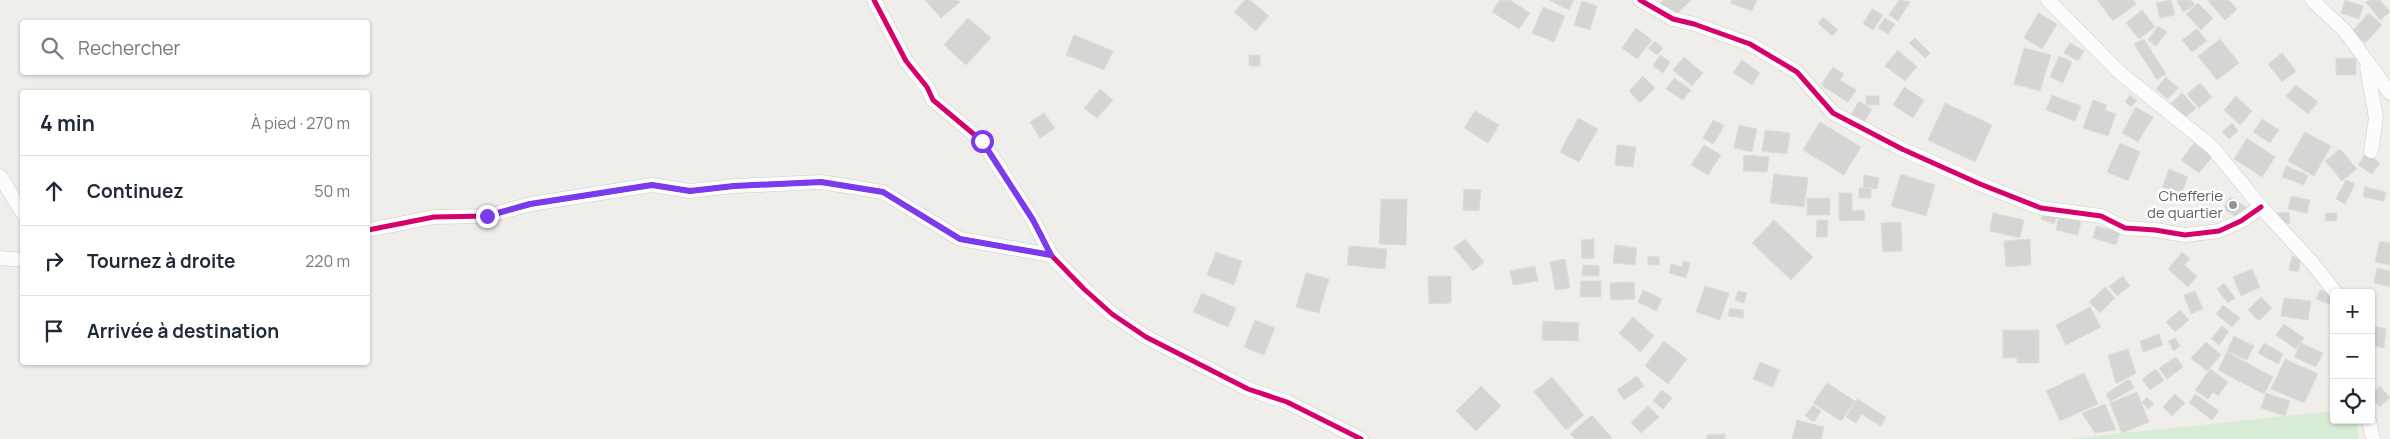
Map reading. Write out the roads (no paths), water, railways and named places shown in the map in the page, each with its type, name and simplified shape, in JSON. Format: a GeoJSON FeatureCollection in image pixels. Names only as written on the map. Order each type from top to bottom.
{"type":"FeatureCollection","features":[{"type":"Feature","properties":{"kind":"street"},"geometry":{"type":"LineString","coordinates":[[874,0],[906,61],[927,87],[933,100],[982,141],[1033,220],[1051,255],[1112,314],[1146,337],[1248,389],[1287,402],[1361,439]]}},
{"type":"Feature","properties":{"kind":"street"},"geometry":{"type":"LineString","coordinates":[[1640,0],[1674,19],[1750,44],[1796,72],[1833,113],[1902,149],[1980,184],[2042,208],[2100,216],[2125,228],[2156,230],[2185,235],[2219,231],[2241,221],[2261,207]]}},
{"type":"Feature","properties":{"kind":"street"},"geometry":{"type":"LineString","coordinates":[[2048,0],[2119,72],[2212,147],[2261,207],[2314,265],[2333,289]]}},
{"type":"Feature","properties":{"kind":"street"},"geometry":{"type":"LineString","coordinates":[[2312,0],[2345,31],[2390,93]]}},
{"type":"Feature","properties":{"kind":"street"},"geometry":{"type":"LineString","coordinates":[[2366,61],[2376,118],[2371,151]]}},
{"type":"Feature","properties":{"kind":"street"},"geometry":{"type":"LineString","coordinates":[[0,176],[20,209]]}},
{"type":"Feature","properties":{"kind":"street"},"geometry":{"type":"LineString","coordinates":[[370,230],[434,217],[487,216],[530,204],[652,185],[690,191],[734,186],[821,182],[883,192],[960,239],[1051,255]]}},
{"type":"Feature","properties":{"kind":"street"},"geometry":{"type":"LineString","coordinates":[[0,258],[20,260]]}},
{"type":"Feature","properties":{"kind":"street"},"geometry":{"type":"LineString","coordinates":[[2370,424],[2373,439]]}},
{"type":"Feature","properties":{"kind":"place","name":"Chefferie de quartier"},"geometry":{"type":"Point","coordinates":[2233,205]}}]}
